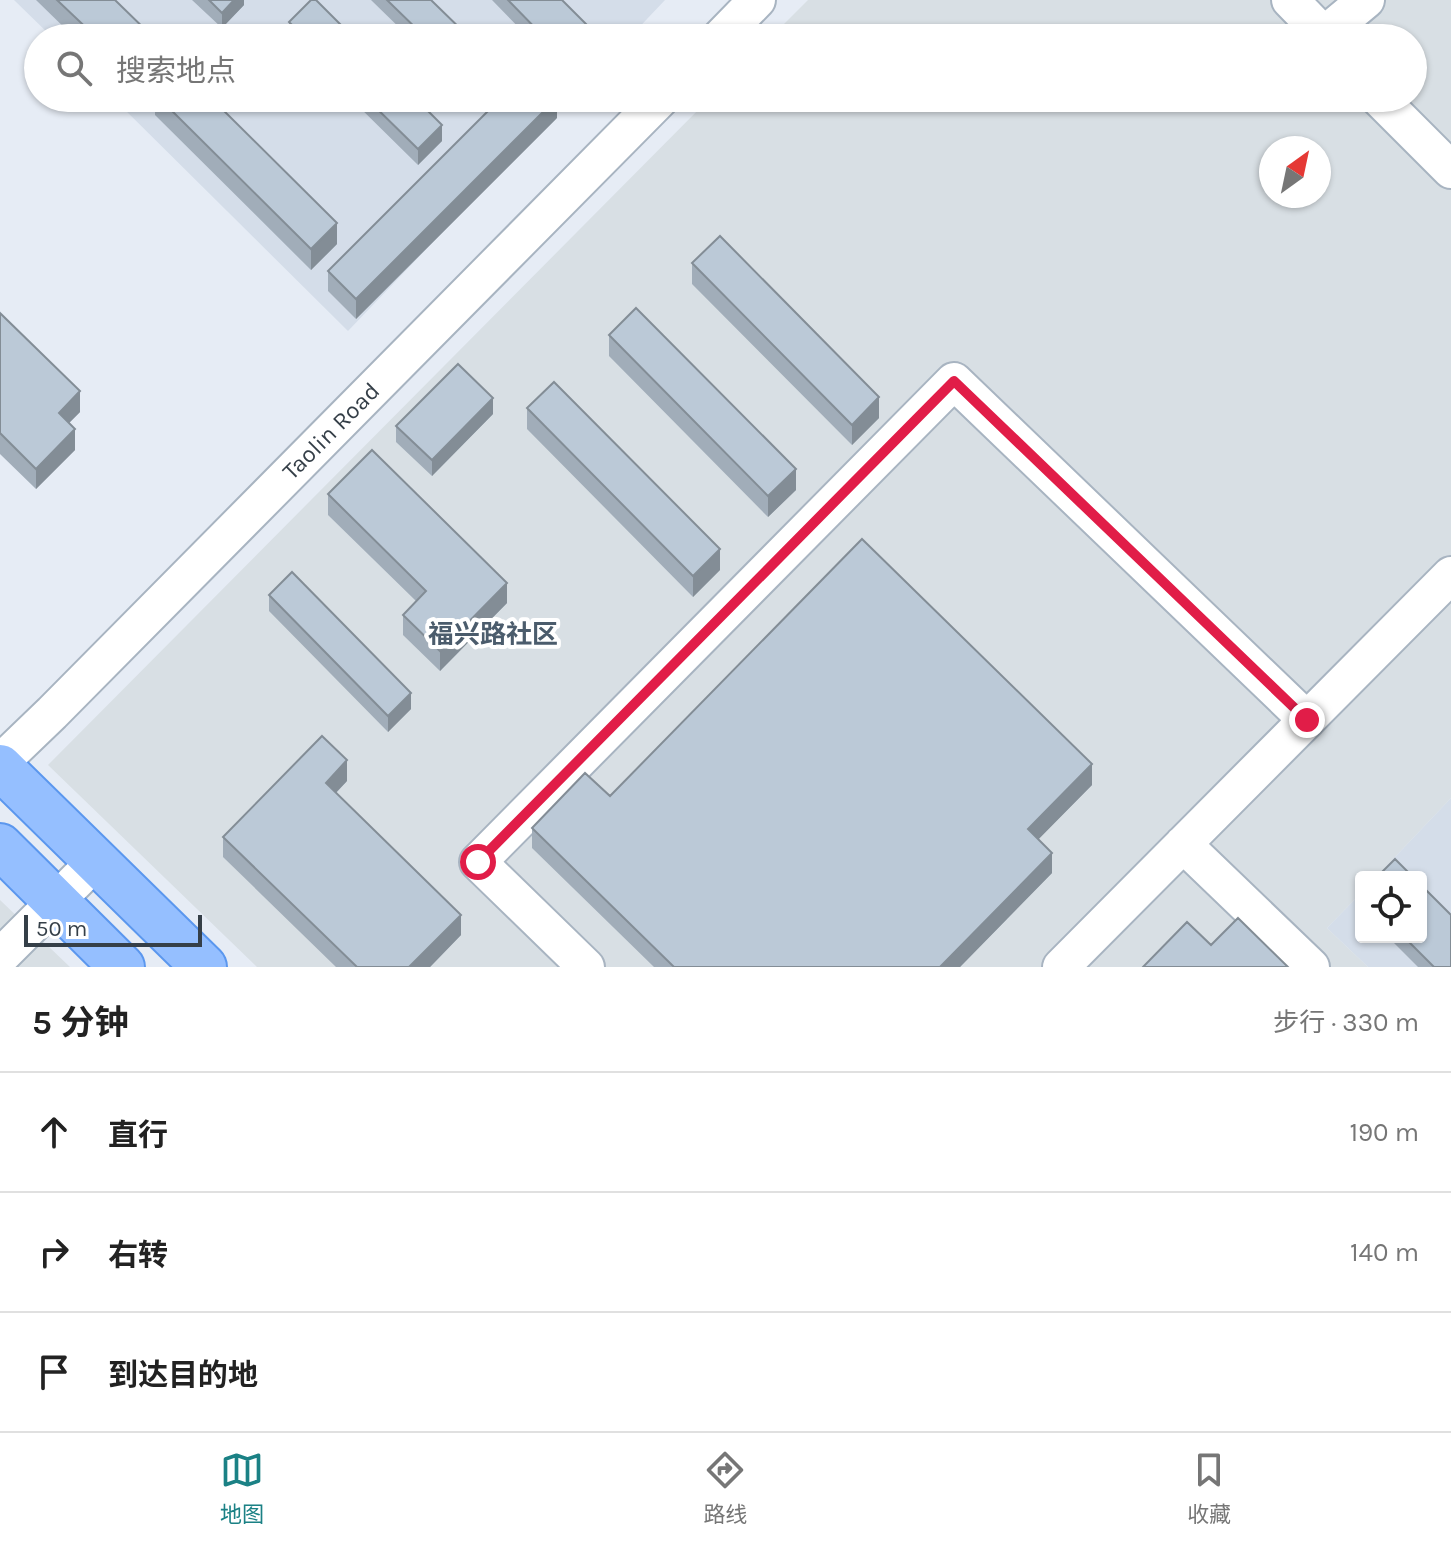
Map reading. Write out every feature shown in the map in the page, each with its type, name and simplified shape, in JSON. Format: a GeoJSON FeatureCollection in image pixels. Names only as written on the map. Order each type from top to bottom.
{"type":"FeatureCollection","features":[{"type":"Feature","properties":{"kind":"main road"},"geometry":{"type":"LineString","coordinates":[[0,765],[204,967]]}},
{"type":"Feature","properties":{"kind":"main road"},"geometry":{"type":"LineString","coordinates":[[0,846],[122,967]]}},
{"type":"Feature","properties":{"kind":"street"},"geometry":{"type":"LineString","coordinates":[[734,24],[757,0]]}},
{"type":"Feature","properties":{"kind":"street"},"geometry":{"type":"LineString","coordinates":[[1290,0],[1314,24]]}},
{"type":"Feature","properties":{"kind":"street"},"geometry":{"type":"LineString","coordinates":[[1339,24],[1366,0]]}},
{"type":"Feature","properties":{"kind":"street","name":"Taolin Road"},"geometry":{"type":"LineString","coordinates":[[0,765],[647,112]]}},
{"type":"Feature","properties":{"kind":"street"},"geometry":{"type":"LineString","coordinates":[[1393,112],[1451,170]]}},
{"type":"Feature","properties":{"kind":"street"},"geometry":{"type":"LineString","coordinates":[[586,967],[478,862],[954,381],[1307,720]]}},
{"type":"Feature","properties":{"kind":"street"},"geometry":{"type":"LineString","coordinates":[[1061,967],[1451,575]]}},
{"type":"Feature","properties":{"kind":"street"},"geometry":{"type":"LineString","coordinates":[[1183,844],[1311,967]]}},
{"type":"Feature","properties":{"kind":"street"},"geometry":{"type":"LineString","coordinates":[[0,957],[96,861]]}},
{"type":"Feature","properties":{"kind":"shaded area"},"geometry":{"type":"Polygon","coordinates":[[[14,0],[665,0],[642,24],[39,24],[14,0]]]}},
{"type":"Feature","properties":{"kind":"shaded area"},"geometry":{"type":"Polygon","coordinates":[[[808,0],[1451,0],[1451,798],[1382,871],[1355,871],[1355,899],[1327,928],[1368,967],[257,967],[48,765],[696,112],[1427,112],[1427,24],[784,24],[808,0]]]}},
{"type":"Feature","properties":{"kind":"shaded area"},"geometry":{"type":"Polygon","coordinates":[[[127,112],[558,112],[348,331],[127,112]]]}},
{"type":"Feature","properties":{"kind":"shaded area"},"geometry":{"type":"Polygon","coordinates":[[[1451,798],[1451,967],[1368,967],[1327,928],[1355,899],[1355,943],[1427,943],[1427,871],[1382,871],[1451,798]]]}},
{"type":"Feature","properties":{"kind":"shaded area"},"geometry":{"type":"Polygon","coordinates":[[[0,900],[70,967],[0,967],[0,900]]]}},
{"type":"Feature","properties":{"kind":"building"},"geometry":{"type":"Polygon","coordinates":[[[57,0],[115,0],[140,24],[82,24],[57,0]]]}},
{"type":"Feature","properties":{"kind":"building"},"geometry":{"type":"Polygon","coordinates":[[[209,0],[234,0],[222,13],[209,0]]]}},
{"type":"Feature","properties":{"kind":"building"},"geometry":{"type":"Polygon","coordinates":[[[311,0],[316,0],[340,24],[291,24],[289,22],[311,0]]]}},
{"type":"Feature","properties":{"kind":"building"},"geometry":{"type":"Polygon","coordinates":[[[387,0],[431,0],[456,24],[412,24],[387,0]]]}},
{"type":"Feature","properties":{"kind":"building"},"geometry":{"type":"Polygon","coordinates":[[[508,0],[562,0],[586,24],[531,24],[508,0]]]}},
{"type":"Feature","properties":{"kind":"building"},"geometry":{"type":"Polygon","coordinates":[[[173,112],[225,112],[337,223],[311,249],[173,112]]]}},
{"type":"Feature","properties":{"kind":"building"},"geometry":{"type":"Polygon","coordinates":[[[380,112],[429,112],[442,125],[418,149],[380,112]]]}},
{"type":"Feature","properties":{"kind":"building"},"geometry":{"type":"Polygon","coordinates":[[[487,112],[543,112],[356,299],[328,271],[487,112]]]}},
{"type":"Feature","properties":{"kind":"building"},"geometry":{"type":"Polygon","coordinates":[[[720,236],[879,397],[852,425],[692,263],[720,236]]]}},
{"type":"Feature","properties":{"kind":"building"},"geometry":{"type":"Polygon","coordinates":[[[636,308],[796,469],[768,496],[609,335],[636,308]]]}},
{"type":"Feature","properties":{"kind":"building"},"geometry":{"type":"Polygon","coordinates":[[[0,313],[80,391],[59,413],[75,429],[36,469],[0,433],[0,313]]]}},
{"type":"Feature","properties":{"kind":"building"},"geometry":{"type":"Polygon","coordinates":[[[458,364],[493,398],[432,460],[396,426],[458,364]]]}},
{"type":"Feature","properties":{"kind":"building"},"geometry":{"type":"Polygon","coordinates":[[[554,382],[720,549],[693,576],[527,408],[554,382]]]}},
{"type":"Feature","properties":{"kind":"building"},"geometry":{"type":"Polygon","coordinates":[[[372,450],[507,583],[440,651],[403,615],[426,591],[328,494],[372,450]]]}},
{"type":"Feature","properties":{"kind":"building"},"geometry":{"type":"Polygon","coordinates":[[[862,539],[1092,764],[1028,829],[1052,853],[940,967],[674,967],[532,828],[585,773],[610,796],[862,539]]]}},
{"type":"Feature","properties":{"kind":"building"},"geometry":{"type":"Polygon","coordinates":[[[292,572],[411,693],[388,716],[269,595],[292,572]]]}},
{"type":"Feature","properties":{"kind":"building"},"geometry":{"type":"Polygon","coordinates":[[[322,736],[347,760],[326,783],[461,915],[409,967],[357,967],[223,837],[322,736]]]}},
{"type":"Feature","properties":{"kind":"building"},"geometry":{"type":"Polygon","coordinates":[[[1395,859],[1407,871],[1383,871],[1395,859]]]}},
{"type":"Feature","properties":{"kind":"building"},"geometry":{"type":"Polygon","coordinates":[[[1427,891],[1451,915],[1451,967],[1434,967],[1410,943],[1427,943],[1427,891]]]}},
{"type":"Feature","properties":{"kind":"building"},"geometry":{"type":"Polygon","coordinates":[[[1238,918],[1288,967],[1143,967],[1187,922],[1211,945],[1238,918]]]}},
{"type":"Feature","properties":{"kind":"district","name":"福兴路社区"},"geometry":{"type":"Point","coordinates":[493,634]}},
{"type":"Feature","properties":{"kind":"route"},"geometry":{"type":"LineString","coordinates":[[478,862],[954,381],[1307,720]]}}]}
